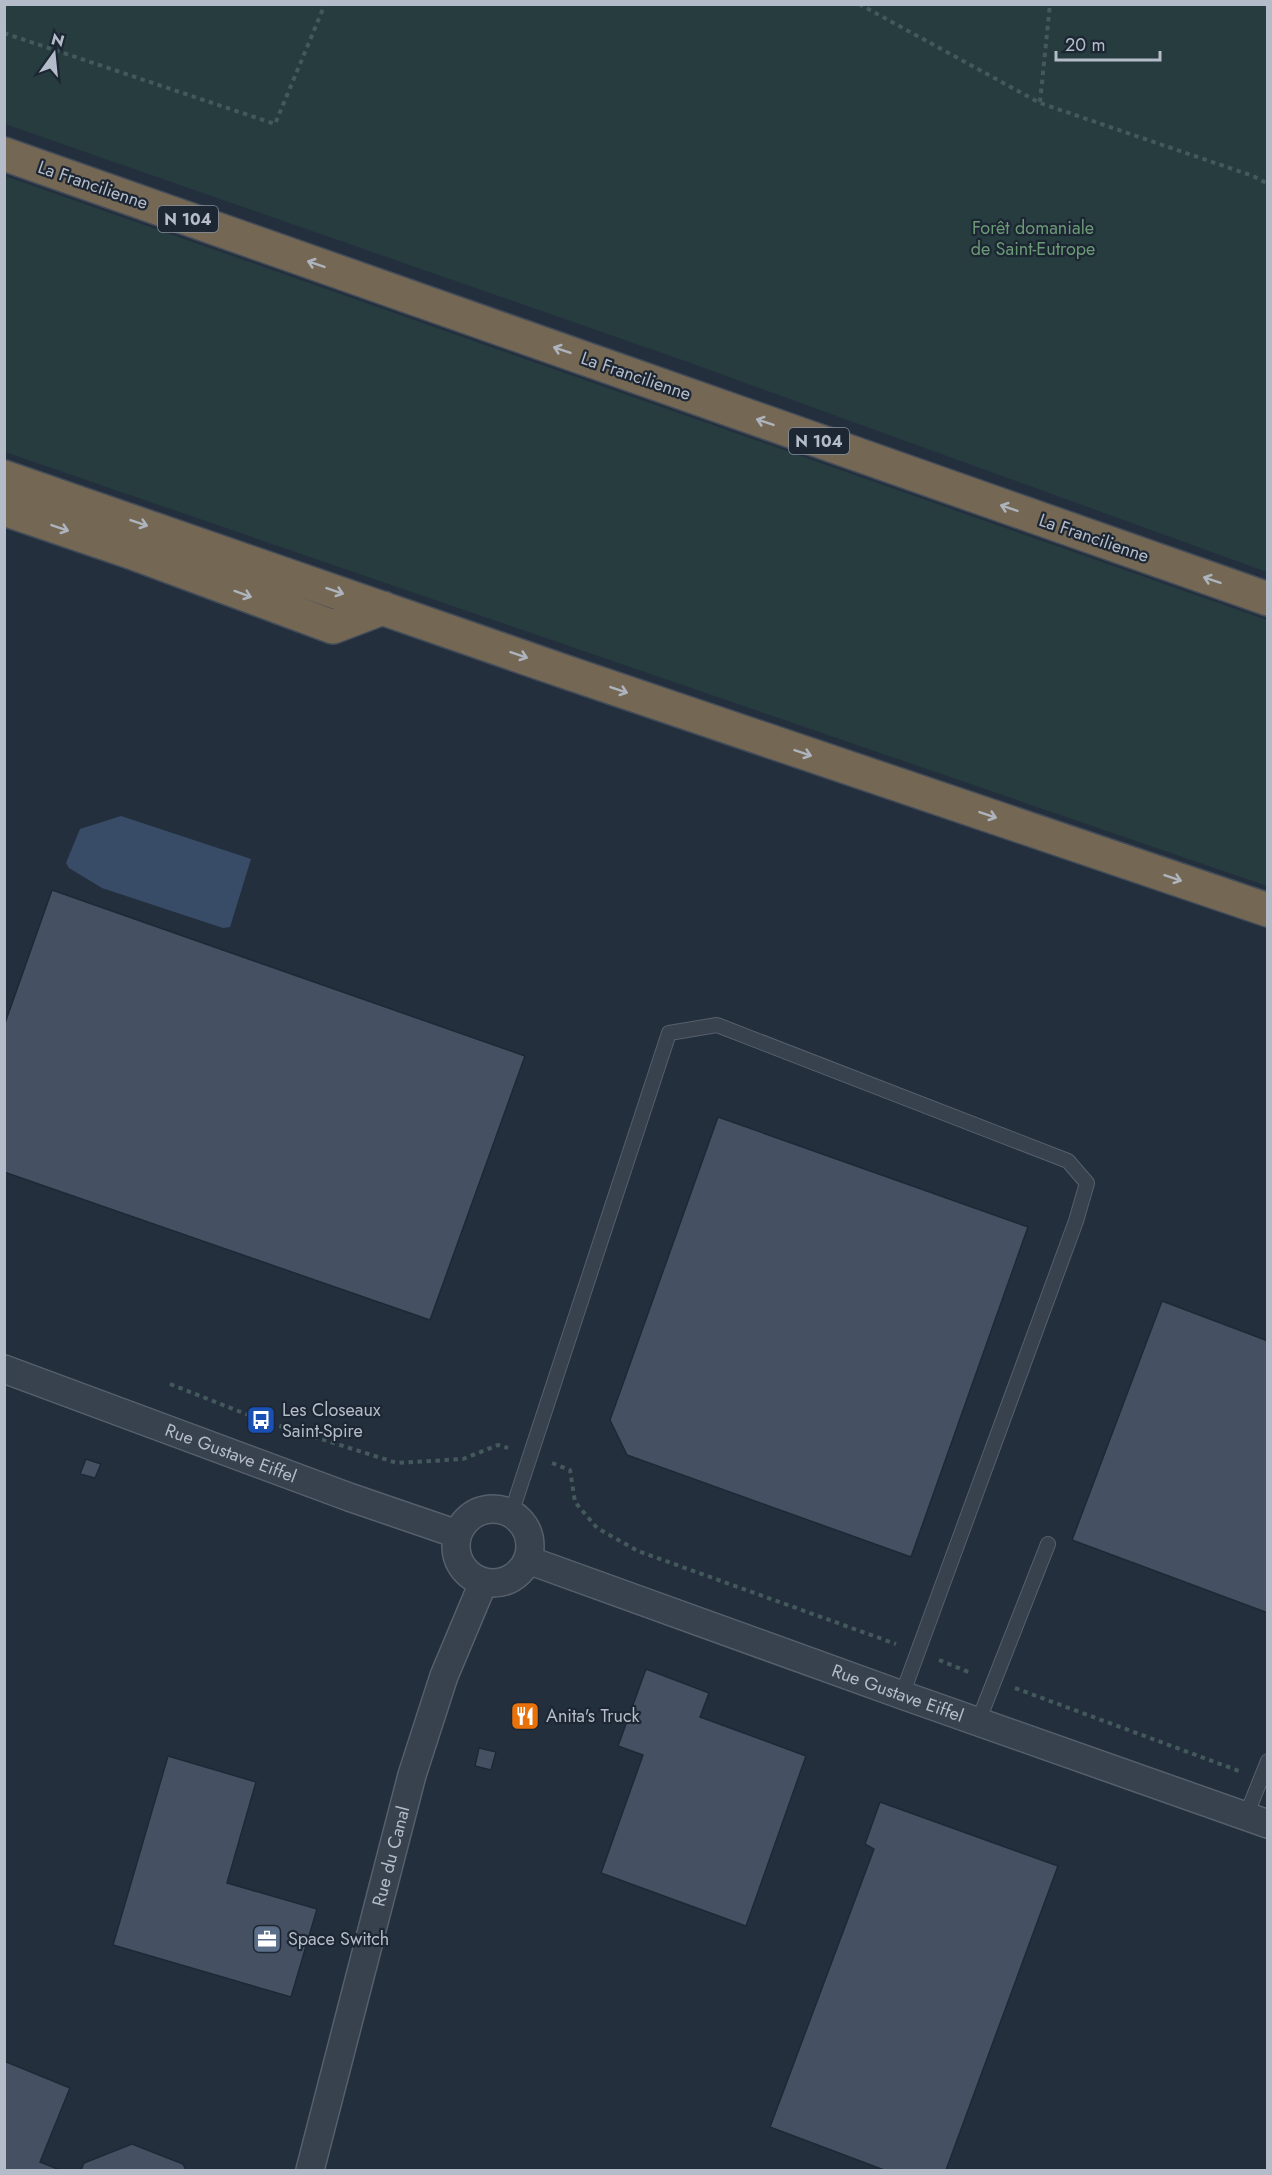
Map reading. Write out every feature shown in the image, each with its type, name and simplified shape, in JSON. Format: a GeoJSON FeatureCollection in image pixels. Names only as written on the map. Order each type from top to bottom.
{"type":"FeatureCollection","features":[{"type":"Feature","properties":{"kind":"highway","name":"La Francilienne"},"geometry":{"type":"LineString","coordinates":[[4,154],[1268,599]]}},
{"type":"Feature","properties":{"kind":"highway"},"geometry":{"type":"LineString","coordinates":[[4,477],[1268,910]]}},
{"type":"Feature","properties":{"kind":"highway"},"geometry":{"type":"LineString","coordinates":[[4,509],[136,554],[333,627],[383,608]]}},
{"type":"Feature","properties":{"kind":"street","name":"Rue Gustave Eiffel"},"geometry":{"type":"LineString","coordinates":[[4,1369],[338,1493],[457,1534]]}},
{"type":"Feature","properties":{"kind":"street"},"geometry":{"type":"LineString","coordinates":[[501,1510],[511,1514],[526,1529],[530,1539],[528,1560],[522,1570],[505,1582],[483,1583],[467,1574],[457,1559],[455,1547],[457,1534],[470,1516],[479,1511],[501,1510]]}},
{"type":"Feature","properties":{"kind":"street","name":"Rue Gustave Eiffel"},"geometry":{"type":"LineString","coordinates":[[528,1560],[1257,1820]]}},
{"type":"Feature","properties":{"kind":"street","name":"Rue du Canal"},"geometry":{"type":"LineString","coordinates":[[310,2170],[412,1775],[444,1676],[483,1583]]}},
{"type":"Feature","properties":{"kind":"lane"},"geometry":{"type":"LineString","coordinates":[[511,1514],[669,1032],[717,1025],[1068,1161],[1087,1184],[1076,1221],[902,1695]]}},
{"type":"Feature","properties":{"kind":"lane"},"geometry":{"type":"LineString","coordinates":[[978,1722],[1048,1544]]}},
{"type":"Feature","properties":{"kind":"lane"},"geometry":{"type":"LineString","coordinates":[[1257,1820],[1268,1761]]}},
{"type":"Feature","properties":{"kind":"path"},"geometry":{"type":"LineString","coordinates":[[4,33],[276,124],[325,4]]}},
{"type":"Feature","properties":{"kind":"path"},"geometry":{"type":"LineString","coordinates":[[859,4],[1040,102],[1253,176],[1268,184]]}},
{"type":"Feature","properties":{"kind":"path"},"geometry":{"type":"LineString","coordinates":[[1040,102],[1050,4]]}},
{"type":"Feature","properties":{"kind":"path"},"geometry":{"type":"LineString","coordinates":[[170,1384],[261,1420],[397,1463],[463,1459],[498,1445],[570,1470]]}},
{"type":"Feature","properties":{"kind":"green space","name":"Forêt domaniale de Saint-Eutrope"},"geometry":{"type":"Polygon","coordinates":[[[5,4],[1267,5],[1267,572],[685,361],[5,124],[5,4]]]}},
{"type":"Feature","properties":{"kind":"green space"},"geometry":{"type":"Polygon","coordinates":[[[5,176],[1267,620],[1267,886],[5,452],[5,176]]]}},
{"type":"Feature","properties":{"kind":"water"},"geometry":{"type":"Polygon","coordinates":[[[121,816],[251,859],[230,927],[223,928],[102,888],[69,868],[66,863],[80,829],[121,816]]]}},
{"type":"Feature","properties":{"kind":"building"},"geometry":{"type":"Polygon","coordinates":[[[52,890],[525,1056],[430,1320],[4,1172],[4,1026],[52,890]]]}},
{"type":"Feature","properties":{"kind":"building"},"geometry":{"type":"Polygon","coordinates":[[[718,1117],[1028,1227],[911,1557],[627,1455],[610,1420],[718,1117]]]}},
{"type":"Feature","properties":{"kind":"building"},"geometry":{"type":"Polygon","coordinates":[[[1162,1301],[1268,1341],[1268,1613],[1072,1540],[1162,1301]]]}},
{"type":"Feature","properties":{"kind":"building"},"geometry":{"type":"Polygon","coordinates":[[[86,1459],[101,1464],[95,1478],[80,1474],[86,1459]]]}},
{"type":"Feature","properties":{"kind":"building"},"geometry":{"type":"Polygon","coordinates":[[[646,1669],[709,1693],[700,1717],[806,1756],[746,1926],[601,1873],[643,1755],[618,1746],[646,1669]]]}},
{"type":"Feature","properties":{"kind":"building"},"geometry":{"type":"Polygon","coordinates":[[[479,1748],[496,1752],[491,1770],[475,1766],[479,1748]]]}},
{"type":"Feature","properties":{"kind":"building"},"geometry":{"type":"Polygon","coordinates":[[[168,1756],[256,1782],[227,1883],[317,1909],[291,1997],[113,1945],[168,1756]]]}},
{"type":"Feature","properties":{"kind":"building"},"geometry":{"type":"Polygon","coordinates":[[[880,1802],[1058,1866],[946,2170],[884,2170],[770,2127],[874,1849],[865,1844],[880,1802]]]}},
{"type":"Feature","properties":{"kind":"building"},"geometry":{"type":"Polygon","coordinates":[[[4,2061],[70,2088],[40,2162],[60,2170],[4,2170],[4,2061]]]}},
{"type":"Feature","properties":{"kind":"building"},"geometry":{"type":"Polygon","coordinates":[[[132,2144],[183,2164],[186,2170],[81,2170],[84,2163],[132,2144]]]}},
{"type":"Feature","properties":{"kind":"place","name":"Les Closeaux Saint-Spire"},"geometry":{"type":"Point","coordinates":[261,1420]}},
{"type":"Feature","properties":{"kind":"place","name":"Anita's Truck"},"geometry":{"type":"Point","coordinates":[525,1716]}},
{"type":"Feature","properties":{"kind":"place","name":"Space Switch"},"geometry":{"type":"Point","coordinates":[267,1939]}}]}
